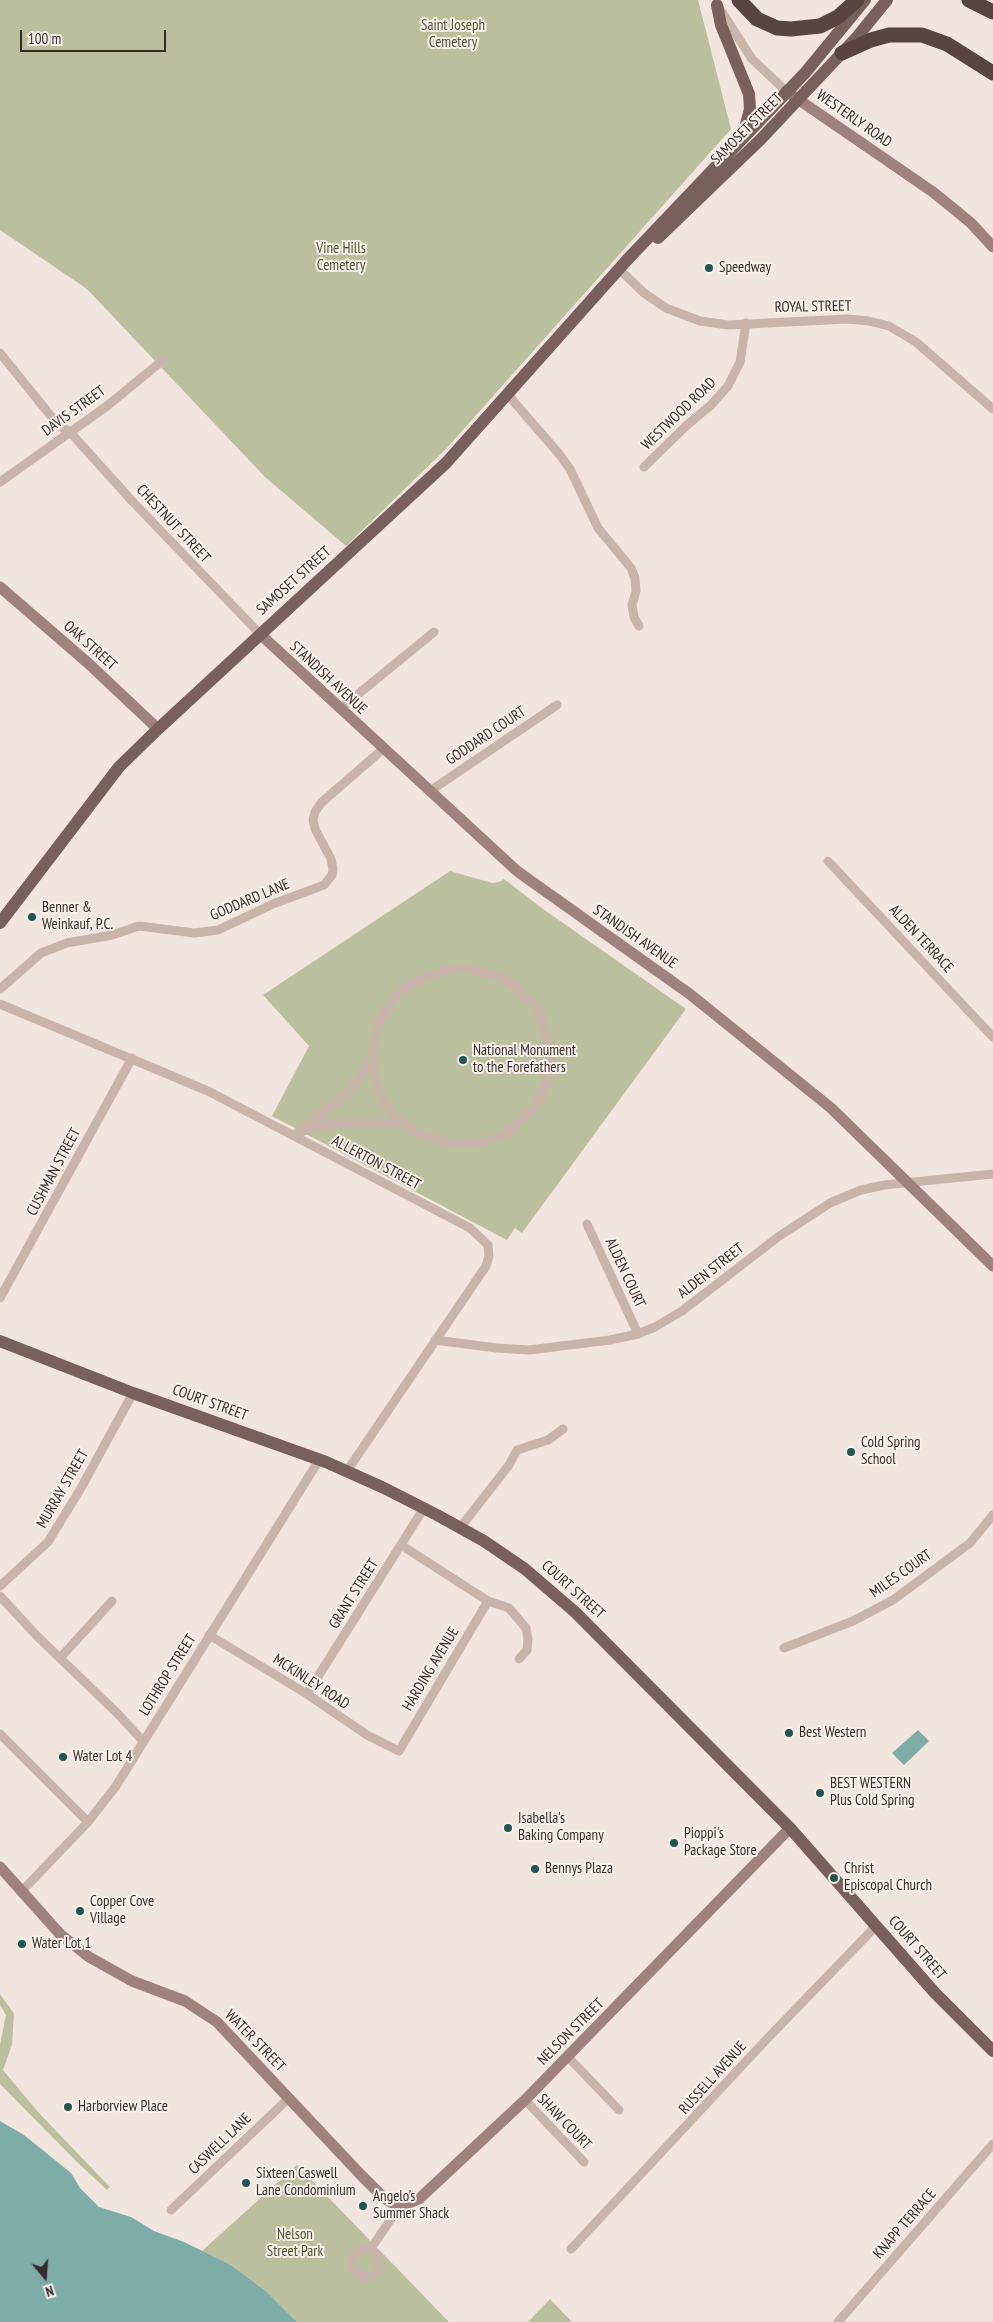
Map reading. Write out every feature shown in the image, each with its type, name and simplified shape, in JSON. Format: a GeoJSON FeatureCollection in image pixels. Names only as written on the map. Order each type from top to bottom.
{"type":"FeatureCollection","features":[{"type":"Feature","properties":{"kind":"highway"},"geometry":{"type":"LineString","coordinates":[[739,0],[757,19],[777,28],[791,29],[820,26],[838,17],[857,0]]}},
{"type":"Feature","properties":{"kind":"highway"},"geometry":{"type":"LineString","coordinates":[[969,0],[993,12]]}},
{"type":"Feature","properties":{"kind":"highway"},"geometry":{"type":"LineString","coordinates":[[987,0],[993,4]]}},
{"type":"Feature","properties":{"kind":"highway"},"geometry":{"type":"LineString","coordinates":[[842,53],[871,40],[889,35],[922,35],[947,44],[993,73]]}},
{"type":"Feature","properties":{"kind":"main road","name":"SAMOSET STREET"},"geometry":{"type":"LineString","coordinates":[[0,923],[119,767],[158,728],[446,463],[627,260],[828,46],[865,0]]}},
{"type":"Feature","properties":{"kind":"main road","name":"SAMOSET STREET"},"geometry":{"type":"LineString","coordinates":[[620,270],[631,264],[744,157],[842,53],[887,0]]}},
{"type":"Feature","properties":{"kind":"main road"},"geometry":{"type":"LineString","coordinates":[[716,3],[721,25],[749,94],[750,110],[743,137]]}},
{"type":"Feature","properties":{"kind":"main road","name":"WESTERLY ROAD"},"geometry":{"type":"LineString","coordinates":[[786,91],[933,192],[970,223],[993,247]]}},
{"type":"Feature","properties":{"kind":"main road","name":"OAK STREET"},"geometry":{"type":"LineString","coordinates":[[0,587],[88,663],[158,728]]}},
{"type":"Feature","properties":{"kind":"main road","name":"STANDISH AVENUE"},"geometry":{"type":"LineString","coordinates":[[260,634],[517,871],[691,995],[768,1055],[831,1108],[993,1266]]}},
{"type":"Feature","properties":{"kind":"main road","name":"COURT STREET"},"geometry":{"type":"LineString","coordinates":[[1,1344],[347,1471],[424,1508],[525,1569],[553,1592],[614,1651],[790,1828],[935,1993],[993,2051]]}},
{"type":"Feature","properties":{"kind":"main road","name":"NELSON STREET"},"geometry":{"type":"LineString","coordinates":[[399,2207],[419,2200],[525,2100],[790,1828]]}},
{"type":"Feature","properties":{"kind":"main road","name":"WATER STREET"},"geometry":{"type":"LineString","coordinates":[[0,1867],[60,1934],[89,1957],[132,1981],[185,2001],[217,2022],[384,2198],[399,2207]]}},
{"type":"Feature","properties":{"kind":"street","name":"WESTERLY ROAD"},"geometry":{"type":"LineString","coordinates":[[716,3],[752,59],[786,91]]}},
{"type":"Feature","properties":{"kind":"street","name":"ROYAL STREET"},"geometry":{"type":"LineString","coordinates":[[620,270],[644,293],[677,314],[711,324],[746,324],[819,319],[858,320],[880,323],[897,330],[916,342],[993,409]]}},
{"type":"Feature","properties":{"kind":"street","name":"WESTWOOD ROAD"},"geometry":{"type":"LineString","coordinates":[[644,467],[687,425],[711,405],[728,386],[740,362],[746,324]]}},
{"type":"Feature","properties":{"kind":"street","name":"CHESTNUT STREET"},"geometry":{"type":"LineString","coordinates":[[0,353],[59,426],[69,431],[133,502],[260,634]]}},
{"type":"Feature","properties":{"kind":"street","name":"DAVIS STREET"},"geometry":{"type":"LineString","coordinates":[[0,482],[69,431],[107,406],[162,361]]}},
{"type":"Feature","properties":{"kind":"street"},"geometry":{"type":"LineString","coordinates":[[508,395],[560,455],[570,470],[598,528],[631,568],[636,584],[632,606],[634,617],[639,626]]}},
{"type":"Feature","properties":{"kind":"street"},"geometry":{"type":"LineString","coordinates":[[340,709],[434,632]]}},
{"type":"Feature","properties":{"kind":"street","name":"GODDARD COURT"},"geometry":{"type":"LineString","coordinates":[[430,791],[557,705]]}},
{"type":"Feature","properties":{"kind":"street","name":"GODDARD LANE"},"geometry":{"type":"LineString","coordinates":[[0,989],[34,958],[67,943],[112,935],[139,926],[194,932],[213,932],[233,925],[273,904],[324,885],[332,874],[333,868],[331,859],[315,829],[313,820],[315,812],[320,803],[383,748]]}},
{"type":"Feature","properties":{"kind":"street","name":"ALDEN TERRACE"},"geometry":{"type":"LineString","coordinates":[[828,861],[993,1036]]}},
{"type":"Feature","properties":{"kind":"street"},"geometry":{"type":"LineString","coordinates":[[464,968],[499,976],[528,998],[539,1012],[551,1051],[547,1082],[532,1110],[508,1134],[490,1140],[461,1143],[430,1138],[402,1123],[386,1107],[379,1092],[374,1074],[373,1057],[372,1047],[378,1026],[398,994],[413,983],[446,970],[464,968]]}},
{"type":"Feature","properties":{"kind":"street","name":"ALLERTON STREET"},"geometry":{"type":"LineString","coordinates":[[0,1004],[208,1091],[470,1228],[488,1245],[489,1256],[486,1266],[347,1471]]}},
{"type":"Feature","properties":{"kind":"street"},"geometry":{"type":"LineString","coordinates":[[294,1135],[344,1096],[358,1081],[373,1057]]}},
{"type":"Feature","properties":{"kind":"street","name":"CUSHMAN STREET"},"geometry":{"type":"LineString","coordinates":[[0,1298],[132,1058]]}},
{"type":"Feature","properties":{"kind":"street"},"geometry":{"type":"LineString","coordinates":[[294,1135],[317,1126],[335,1124],[402,1123]]}},
{"type":"Feature","properties":{"kind":"street","name":"ALDEN STREET"},"geometry":{"type":"LineString","coordinates":[[435,1340],[496,1348],[529,1350],[610,1340],[638,1334],[661,1324],[682,1311],[791,1228],[830,1203],[861,1190],[906,1182],[993,1174]]}},
{"type":"Feature","properties":{"kind":"street","name":"ALDEN COURT"},"geometry":{"type":"LineString","coordinates":[[587,1224],[638,1334]]}},
{"type":"Feature","properties":{"kind":"street","name":"MURRAY STREET"},"geometry":{"type":"LineString","coordinates":[[0,1586],[48,1542],[81,1488],[133,1393]]}},
{"type":"Feature","properties":{"kind":"street"},"geometry":{"type":"LineString","coordinates":[[460,1528],[509,1465],[517,1450],[548,1440],[563,1429]]}},
{"type":"Feature","properties":{"kind":"street","name":"LOTHROP STREET"},"geometry":{"type":"LineString","coordinates":[[22,1891],[88,1822],[116,1786],[319,1460]]}},
{"type":"Feature","properties":{"kind":"street","name":"GRANT STREET"},"geometry":{"type":"LineString","coordinates":[[307,1694],[424,1508]]}},
{"type":"Feature","properties":{"kind":"street","name":"MILES COURT"},"geometry":{"type":"LineString","coordinates":[[784,1648],[853,1620],[893,1600],[970,1543],[993,1515]]}},
{"type":"Feature","properties":{"kind":"street"},"geometry":{"type":"LineString","coordinates":[[401,1545],[488,1601],[509,1608],[526,1628],[528,1639],[526,1650],[519,1659]]}},
{"type":"Feature","properties":{"kind":"street"},"geometry":{"type":"LineString","coordinates":[[0,1596],[143,1741]]}},
{"type":"Feature","properties":{"kind":"street","name":"HARDING AVENUE"},"geometry":{"type":"LineString","coordinates":[[399,1751],[488,1601]]}},
{"type":"Feature","properties":{"kind":"street"},"geometry":{"type":"LineString","coordinates":[[60,1658],[112,1602]]}},
{"type":"Feature","properties":{"kind":"street","name":"MCKINLEY ROAD"},"geometry":{"type":"LineString","coordinates":[[209,1635],[307,1694],[367,1735],[399,1751]]}},
{"type":"Feature","properties":{"kind":"street"},"geometry":{"type":"LineString","coordinates":[[0,1734],[88,1822]]}},
{"type":"Feature","properties":{"kind":"street","name":"RUSSELL AVENUE"},"geometry":{"type":"LineString","coordinates":[[571,2249],[876,1926]]}},
{"type":"Feature","properties":{"kind":"street"},"geometry":{"type":"LineString","coordinates":[[567,2056],[619,2110]]}},
{"type":"Feature","properties":{"kind":"street","name":"CASWELL LANE"},"geometry":{"type":"LineString","coordinates":[[171,2210],[289,2098]]}},
{"type":"Feature","properties":{"kind":"street","name":"SHAW COURT"},"geometry":{"type":"LineString","coordinates":[[525,2100],[584,2162]]}},
{"type":"Feature","properties":{"kind":"street","name":"KNAPP TERRACE"},"geometry":{"type":"LineString","coordinates":[[838,2322],[993,2144]]}},
{"type":"Feature","properties":{"kind":"street"},"geometry":{"type":"LineString","coordinates":[[370,2250],[399,2207]]}},
{"type":"Feature","properties":{"kind":"green space","name":"Vine Hills Cemetery"},"geometry":{"type":"Polygon","coordinates":[[[0,0],[698,0],[731,129],[446,449],[346,546],[265,477],[87,289],[0,230],[0,0]]]}},
{"type":"Feature","properties":{"kind":"green space"},"geometry":{"type":"Polygon","coordinates":[[[450,871],[492,883],[504,879],[543,909],[686,1009],[522,1233],[515,1228],[507,1240],[272,1116],[309,1046],[263,995],[450,871]]]}},
{"type":"Feature","properties":{"kind":"green space"},"geometry":{"type":"Polygon","coordinates":[[[0,1994],[14,2014],[12,2045],[3,2070],[38,2112],[110,2187],[107,2190],[0,2084],[0,2045],[6,2015],[0,2005],[0,1994]]]}},
{"type":"Feature","properties":{"kind":"green space","name":"Nelson Street Park"},"geometry":{"type":"Polygon","coordinates":[[[297,2165],[449,2322],[297,2322],[267,2292],[231,2265],[202,2251],[297,2165]]]}},
{"type":"Feature","properties":{"kind":"green space"},"geometry":{"type":"Polygon","coordinates":[[[550,2299],[572,2322],[528,2322],[550,2299]]]}},
{"type":"Feature","properties":{"kind":"water"},"geometry":{"type":"Polygon","coordinates":[[[918,1730],[929,1741],[904,1765],[892,1753],[918,1730]]]}},
{"type":"Feature","properties":{"kind":"water"},"geometry":{"type":"Polygon","coordinates":[[[0,2121],[24,2135],[71,2173],[80,2188],[99,2207],[131,2217],[154,2231],[184,2242],[231,2265],[267,2292],[297,2322],[0,2322],[0,2121]]]}},
{"type":"Feature","properties":{"kind":"place","name":"Speedway"},"geometry":{"type":"Point","coordinates":[709,268]}},
{"type":"Feature","properties":{"kind":"place","name":"Benner & Weinkauf, P.C."},"geometry":{"type":"Point","coordinates":[32,917]}},
{"type":"Feature","properties":{"kind":"place","name":"National Monument to the Forefathers"},"geometry":{"type":"Point","coordinates":[463,1060]}},
{"type":"Feature","properties":{"kind":"place","name":"Cold Spring School"},"geometry":{"type":"Point","coordinates":[851,1452]}},
{"type":"Feature","properties":{"kind":"place","name":"Best Western"},"geometry":{"type":"Point","coordinates":[789,1733]}},
{"type":"Feature","properties":{"kind":"place","name":"Water Lot 4"},"geometry":{"type":"Point","coordinates":[63,1757]}},
{"type":"Feature","properties":{"kind":"place","name":"BEST WESTERN Plus Cold Spring"},"geometry":{"type":"Point","coordinates":[820,1793]}},
{"type":"Feature","properties":{"kind":"place","name":"Isabella's Baking Company"},"geometry":{"type":"Point","coordinates":[508,1828]}},
{"type":"Feature","properties":{"kind":"place","name":"Pioppi's Package Store"},"geometry":{"type":"Point","coordinates":[674,1843]}},
{"type":"Feature","properties":{"kind":"place","name":"Bennys Plaza"},"geometry":{"type":"Point","coordinates":[535,1869]}},
{"type":"Feature","properties":{"kind":"place","name":"Christ Episcopal Church"},"geometry":{"type":"Point","coordinates":[834,1878]}},
{"type":"Feature","properties":{"kind":"place","name":"Copper Cove Village"},"geometry":{"type":"Point","coordinates":[80,1911]}},
{"type":"Feature","properties":{"kind":"place","name":"Water Lot 1"},"geometry":{"type":"Point","coordinates":[22,1944]}},
{"type":"Feature","properties":{"kind":"place","name":"Harborview Place"},"geometry":{"type":"Point","coordinates":[68,2107]}},
{"type":"Feature","properties":{"kind":"place","name":"Sixteen Caswell Lane Condominium"},"geometry":{"type":"Point","coordinates":[246,2183]}},
{"type":"Feature","properties":{"kind":"place","name":"Angelo’s Summer Shack"},"geometry":{"type":"Point","coordinates":[363,2206]}},
{"type":"Feature","properties":{"kind":"park label","name":"Saint Joseph Cemetery"},"geometry":{"type":"Point","coordinates":[453,34]}}]}
